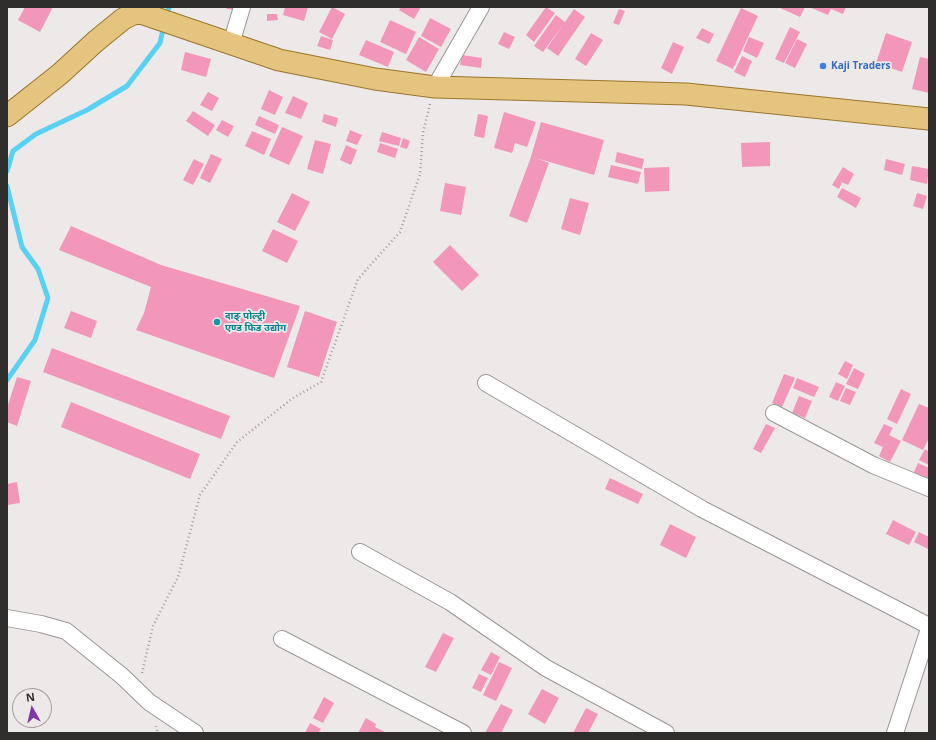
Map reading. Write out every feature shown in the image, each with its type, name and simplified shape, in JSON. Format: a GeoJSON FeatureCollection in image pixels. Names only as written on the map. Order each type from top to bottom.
{"type":"FeatureCollection","features":[{"type":"Feature","properties":{"kind":"main road"},"geometry":{"type":"LineString","coordinates":[[7,116],[60,74],[123,19],[139,12],[279,60],[375,79],[435,87],[686,94],[929,119]]}},
{"type":"Feature","properties":{"kind":"street"},"geometry":{"type":"LineString","coordinates":[[223,41],[242,7]]}},
{"type":"Feature","properties":{"kind":"street"},"geometry":{"type":"LineString","coordinates":[[435,87],[481,7]]}},
{"type":"Feature","properties":{"kind":"street"},"geometry":{"type":"LineString","coordinates":[[486,383],[702,509],[929,626]]}},
{"type":"Feature","properties":{"kind":"street"},"geometry":{"type":"LineString","coordinates":[[774,413],[873,465],[929,488]]}},
{"type":"Feature","properties":{"kind":"street"},"geometry":{"type":"LineString","coordinates":[[360,552],[450,602],[546,668],[666,733]]}},
{"type":"Feature","properties":{"kind":"street"},"geometry":{"type":"LineString","coordinates":[[7,618],[41,624],[66,631],[122,676],[149,702],[194,733]]}},
{"type":"Feature","properties":{"kind":"street"},"geometry":{"type":"LineString","coordinates":[[895,733],[929,629]]}},
{"type":"Feature","properties":{"kind":"street"},"geometry":{"type":"LineString","coordinates":[[282,639],[463,733]]}},
{"type":"Feature","properties":{"kind":"path"},"geometry":{"type":"LineString","coordinates":[[141,676],[154,626],[178,577],[200,495],[236,442],[293,398],[321,382],[358,279],[400,232],[420,174],[423,133],[435,87]]}},
{"type":"Feature","properties":{"kind":"path"},"geometry":{"type":"LineString","coordinates":[[149,702],[158,733]]}},
{"type":"Feature","properties":{"kind":"building"},"geometry":{"type":"Polygon","coordinates":[[[25,7],[53,7],[40,32],[18,20],[25,7]]]}},
{"type":"Feature","properties":{"kind":"building"},"geometry":{"type":"Polygon","coordinates":[[[221,7],[236,7],[236,11],[221,7]]]}},
{"type":"Feature","properties":{"kind":"building"},"geometry":{"type":"Polygon","coordinates":[[[285,7],[308,7],[304,21],[283,15],[285,7]]]}},
{"type":"Feature","properties":{"kind":"building"},"geometry":{"type":"Polygon","coordinates":[[[332,7],[345,14],[332,39],[319,32],[332,7]]]}},
{"type":"Feature","properties":{"kind":"building"},"geometry":{"type":"Polygon","coordinates":[[[401,7],[421,7],[414,19],[399,10],[401,7]]]}},
{"type":"Feature","properties":{"kind":"building"},"geometry":{"type":"Polygon","coordinates":[[[546,7],[555,13],[534,42],[526,35],[546,7]]]}},
{"type":"Feature","properties":{"kind":"building"},"geometry":{"type":"Polygon","coordinates":[[[778,7],[805,7],[800,17],[778,7]]]}},
{"type":"Feature","properties":{"kind":"building"},"geometry":{"type":"Polygon","coordinates":[[[809,7],[846,7],[843,14],[831,9],[828,15],[809,7]]]}},
{"type":"Feature","properties":{"kind":"building"},"geometry":{"type":"Polygon","coordinates":[[[741,8],[758,16],[733,69],[716,61],[741,8]]]}},
{"type":"Feature","properties":{"kind":"building"},"geometry":{"type":"Polygon","coordinates":[[[574,9],[585,17],[558,56],[547,48],[574,9]]]}},
{"type":"Feature","properties":{"kind":"building"},"geometry":{"type":"Polygon","coordinates":[[[619,9],[625,11],[619,25],[613,23],[619,9]]]}},
{"type":"Feature","properties":{"kind":"building"},"geometry":{"type":"Polygon","coordinates":[[[267,14],[277,14],[278,20],[267,21],[267,14]]]}},
{"type":"Feature","properties":{"kind":"building"},"geometry":{"type":"Polygon","coordinates":[[[556,15],[565,22],[543,52],[534,46],[556,15]]]}},
{"type":"Feature","properties":{"kind":"building"},"geometry":{"type":"Polygon","coordinates":[[[430,18],[451,29],[441,47],[421,36],[430,18]]]}},
{"type":"Feature","properties":{"kind":"building"},"geometry":{"type":"Polygon","coordinates":[[[390,20],[416,32],[406,54],[380,42],[390,20]]]}},
{"type":"Feature","properties":{"kind":"building"},"geometry":{"type":"Polygon","coordinates":[[[790,27],[800,32],[784,63],[775,59],[790,27]]]}},
{"type":"Feature","properties":{"kind":"building"},"geometry":{"type":"Polygon","coordinates":[[[702,28],[714,34],[709,44],[696,38],[702,28]]]}},
{"type":"Feature","properties":{"kind":"building"},"geometry":{"type":"Polygon","coordinates":[[[504,32],[515,37],[509,49],[498,44],[504,32]]]}},
{"type":"Feature","properties":{"kind":"building"},"geometry":{"type":"Polygon","coordinates":[[[591,33],[603,40],[586,66],[575,59],[591,33]]]}},
{"type":"Feature","properties":{"kind":"building"},"geometry":{"type":"Polygon","coordinates":[[[886,33],[912,42],[902,72],[876,63],[886,33]]]}},
{"type":"Feature","properties":{"kind":"building"},"geometry":{"type":"Polygon","coordinates":[[[321,36],[333,40],[330,50],[317,46],[321,36]]]}},
{"type":"Feature","properties":{"kind":"building"},"geometry":{"type":"Polygon","coordinates":[[[419,37],[439,49],[426,72],[406,60],[419,37]]]}},
{"type":"Feature","properties":{"kind":"building"},"geometry":{"type":"Polygon","coordinates":[[[749,37],[764,43],[757,58],[743,51],[749,37]]]}},
{"type":"Feature","properties":{"kind":"building"},"geometry":{"type":"Polygon","coordinates":[[[797,39],[807,44],[795,68],[785,63],[797,39]]]}},
{"type":"Feature","properties":{"kind":"building"},"geometry":{"type":"Polygon","coordinates":[[[366,40],[394,52],[388,67],[359,55],[366,40]]]}},
{"type":"Feature","properties":{"kind":"building"},"geometry":{"type":"Polygon","coordinates":[[[673,42],[684,47],[672,74],[661,68],[673,42]]]}},
{"type":"Feature","properties":{"kind":"building"},"geometry":{"type":"Polygon","coordinates":[[[185,52],[211,59],[206,77],[181,70],[185,52]]]}},
{"type":"Feature","properties":{"kind":"building"},"geometry":{"type":"Polygon","coordinates":[[[462,55],[482,58],[481,68],[460,65],[462,55]]]}},
{"type":"Feature","properties":{"kind":"building"},"geometry":{"type":"Polygon","coordinates":[[[742,56],[752,61],[745,77],[734,72],[742,56]]]}},
{"type":"Feature","properties":{"kind":"building"},"geometry":{"type":"Polygon","coordinates":[[[920,57],[929,59],[929,93],[912,89],[920,57]]]}},
{"type":"Feature","properties":{"kind":"building"},"geometry":{"type":"Polygon","coordinates":[[[269,90],[283,97],[275,115],[261,109],[269,90]]]}},
{"type":"Feature","properties":{"kind":"building"},"geometry":{"type":"Polygon","coordinates":[[[208,92],[219,98],[212,111],[200,105],[208,92]]]}},
{"type":"Feature","properties":{"kind":"building"},"geometry":{"type":"Polygon","coordinates":[[[293,96],[308,103],[301,119],[285,113],[293,96]]]}},
{"type":"Feature","properties":{"kind":"building"},"geometry":{"type":"Polygon","coordinates":[[[193,111],[215,125],[208,136],[186,121],[193,111]]]}},
{"type":"Feature","properties":{"kind":"building"},"geometry":{"type":"Polygon","coordinates":[[[504,112],[536,122],[527,147],[515,143],[512,153],[494,148],[504,112]]]}},
{"type":"Feature","properties":{"kind":"building"},"geometry":{"type":"Polygon","coordinates":[[[324,114],[338,118],[336,127],[322,122],[324,114]]]}},
{"type":"Feature","properties":{"kind":"building"},"geometry":{"type":"Polygon","coordinates":[[[478,114],[488,116],[484,138],[474,136],[478,114]]]}},
{"type":"Feature","properties":{"kind":"building"},"geometry":{"type":"Polygon","coordinates":[[[259,116],[279,125],[275,134],[255,125],[259,116]]]}},
{"type":"Feature","properties":{"kind":"building"},"geometry":{"type":"Polygon","coordinates":[[[222,120],[234,126],[228,137],[216,130],[222,120]]]}},
{"type":"Feature","properties":{"kind":"building"},"geometry":{"type":"Polygon","coordinates":[[[541,122],[604,140],[594,175],[536,158],[549,163],[527,223],[509,216],[531,157],[541,122]]]}},
{"type":"Feature","properties":{"kind":"building"},"geometry":{"type":"Polygon","coordinates":[[[282,127],[303,136],[289,165],[269,156],[282,127]]]}},
{"type":"Feature","properties":{"kind":"building"},"geometry":{"type":"Polygon","coordinates":[[[350,130],[362,135],[357,145],[346,141],[350,130]]]}},
{"type":"Feature","properties":{"kind":"building"},"geometry":{"type":"Polygon","coordinates":[[[252,131],[271,139],[264,155],[245,146],[252,131]]]}},
{"type":"Feature","properties":{"kind":"building"},"geometry":{"type":"Polygon","coordinates":[[[382,132],[401,138],[399,146],[379,141],[382,132]]]}},
{"type":"Feature","properties":{"kind":"building"},"geometry":{"type":"Polygon","coordinates":[[[403,138],[410,141],[407,149],[400,147],[403,138]]]}},
{"type":"Feature","properties":{"kind":"building"},"geometry":{"type":"Polygon","coordinates":[[[315,140],[331,144],[323,174],[307,169],[315,140]]]}},
{"type":"Feature","properties":{"kind":"building"},"geometry":{"type":"Polygon","coordinates":[[[770,142],[770,166],[742,167],[741,143],[770,142]]]}},
{"type":"Feature","properties":{"kind":"building"},"geometry":{"type":"Polygon","coordinates":[[[380,143],[398,149],[395,158],[377,152],[380,143]]]}},
{"type":"Feature","properties":{"kind":"building"},"geometry":{"type":"Polygon","coordinates":[[[346,145],[357,150],[351,165],[340,160],[346,145]]]}},
{"type":"Feature","properties":{"kind":"building"},"geometry":{"type":"Polygon","coordinates":[[[617,152],[644,159],[642,169],[615,162],[617,152]]]}},
{"type":"Feature","properties":{"kind":"building"},"geometry":{"type":"Polygon","coordinates":[[[211,154],[222,159],[210,183],[200,178],[211,154]]]}},
{"type":"Feature","properties":{"kind":"building"},"geometry":{"type":"Polygon","coordinates":[[[194,159],[204,164],[193,185],[183,180],[194,159]]]}},
{"type":"Feature","properties":{"kind":"building"},"geometry":{"type":"Polygon","coordinates":[[[886,159],[905,164],[902,175],[884,170],[886,159]]]}},
{"type":"Feature","properties":{"kind":"building"},"geometry":{"type":"Polygon","coordinates":[[[611,165],[641,172],[638,184],[608,177],[611,165]]]}},
{"type":"Feature","properties":{"kind":"building"},"geometry":{"type":"Polygon","coordinates":[[[912,166],[929,169],[927,184],[910,180],[912,166]]]}},
{"type":"Feature","properties":{"kind":"building"},"geometry":{"type":"Polygon","coordinates":[[[669,167],[669,191],[645,192],[644,168],[669,167]]]}},
{"type":"Feature","properties":{"kind":"building"},"geometry":{"type":"Polygon","coordinates":[[[843,167],[854,174],[848,185],[842,182],[839,189],[832,185],[843,167]]]}},
{"type":"Feature","properties":{"kind":"building"},"geometry":{"type":"Polygon","coordinates":[[[445,183],[466,187],[461,215],[440,211],[445,183]]]}},
{"type":"Feature","properties":{"kind":"building"},"geometry":{"type":"Polygon","coordinates":[[[842,188],[861,198],[856,208],[837,197],[842,188]]]}},
{"type":"Feature","properties":{"kind":"building"},"geometry":{"type":"Polygon","coordinates":[[[292,193],[310,202],[295,231],[277,222],[292,193]]]}},
{"type":"Feature","properties":{"kind":"building"},"geometry":{"type":"Polygon","coordinates":[[[917,193],[927,196],[923,209],[913,206],[917,193]]]}},
{"type":"Feature","properties":{"kind":"building"},"geometry":{"type":"Polygon","coordinates":[[[570,198],[589,203],[580,235],[561,229],[570,198]]]}},
{"type":"Feature","properties":{"kind":"building","name":"दाङ् पोल्ट्री एण्ड फिड उद्योग"},"geometry":{"type":"Polygon","coordinates":[[[71,226],[161,265],[300,306],[274,378],[136,330],[144,313],[151,287],[59,250],[71,226]]]}},
{"type":"Feature","properties":{"kind":"building"},"geometry":{"type":"Polygon","coordinates":[[[273,229],[298,241],[287,263],[262,251],[273,229]]]}},
{"type":"Feature","properties":{"kind":"building"},"geometry":{"type":"Polygon","coordinates":[[[450,245],[479,275],[462,291],[433,262],[450,245]]]}},
{"type":"Feature","properties":{"kind":"building"},"geometry":{"type":"Polygon","coordinates":[[[71,311],[97,321],[91,338],[64,328],[71,311]]]}},
{"type":"Feature","properties":{"kind":"building"},"geometry":{"type":"Polygon","coordinates":[[[305,311],[337,322],[319,377],[287,367],[305,311]]]}},
{"type":"Feature","properties":{"kind":"building"},"geometry":{"type":"Polygon","coordinates":[[[52,348],[230,416],[221,439],[43,372],[52,348]]]}},
{"type":"Feature","properties":{"kind":"building"},"geometry":{"type":"Polygon","coordinates":[[[845,361],[853,365],[847,379],[838,374],[845,361]]]}},
{"type":"Feature","properties":{"kind":"building"},"geometry":{"type":"Polygon","coordinates":[[[854,368],[865,374],[858,389],[846,384],[854,368]]]}},
{"type":"Feature","properties":{"kind":"building"},"geometry":{"type":"Polygon","coordinates":[[[784,374],[795,378],[782,407],[772,403],[784,374]]]}},
{"type":"Feature","properties":{"kind":"building"},"geometry":{"type":"Polygon","coordinates":[[[17,377],[31,381],[17,426],[7,422],[7,408],[17,377]]]}},
{"type":"Feature","properties":{"kind":"building"},"geometry":{"type":"Polygon","coordinates":[[[797,378],[819,387],[814,397],[793,388],[797,378]]]}},
{"type":"Feature","properties":{"kind":"building"},"geometry":{"type":"Polygon","coordinates":[[[836,382],[845,386],[838,401],[829,397],[836,382]]]}},
{"type":"Feature","properties":{"kind":"building"},"geometry":{"type":"Polygon","coordinates":[[[846,388],[856,392],[850,405],[840,401],[846,388]]]}},
{"type":"Feature","properties":{"kind":"building"},"geometry":{"type":"Polygon","coordinates":[[[901,389],[911,394],[897,424],[887,419],[901,389]]]}},
{"type":"Feature","properties":{"kind":"building"},"geometry":{"type":"Polygon","coordinates":[[[799,396],[812,401],[805,418],[792,413],[799,396]]]}},
{"type":"Feature","properties":{"kind":"building"},"geometry":{"type":"Polygon","coordinates":[[[71,402],[200,454],[190,479],[61,427],[71,402]]]}},
{"type":"Feature","properties":{"kind":"building"},"geometry":{"type":"Polygon","coordinates":[[[919,404],[929,408],[929,438],[923,450],[902,440],[919,404]]]}},
{"type":"Feature","properties":{"kind":"building"},"geometry":{"type":"Polygon","coordinates":[[[766,424],[775,428],[761,453],[753,449],[766,424]]]}},
{"type":"Feature","properties":{"kind":"building"},"geometry":{"type":"Polygon","coordinates":[[[884,424],[893,428],[889,435],[901,441],[890,462],[879,456],[883,447],[874,443],[884,424]]]}},
{"type":"Feature","properties":{"kind":"building"},"geometry":{"type":"Polygon","coordinates":[[[925,449],[929,452],[929,465],[919,460],[925,449]]]}},
{"type":"Feature","properties":{"kind":"building"},"geometry":{"type":"Polygon","coordinates":[[[918,463],[929,468],[929,482],[913,474],[918,463]]]}},
{"type":"Feature","properties":{"kind":"building"},"geometry":{"type":"Polygon","coordinates":[[[610,478],[643,494],[638,504],[605,489],[610,478]]]}},
{"type":"Feature","properties":{"kind":"building"},"geometry":{"type":"Polygon","coordinates":[[[17,482],[20,503],[7,505],[7,484],[17,482]]]}},
{"type":"Feature","properties":{"kind":"building"},"geometry":{"type":"Polygon","coordinates":[[[893,520],[916,532],[909,545],[886,534],[893,520]]]}},
{"type":"Feature","properties":{"kind":"building"},"geometry":{"type":"Polygon","coordinates":[[[670,524],[696,537],[686,558],[660,545],[670,524]]]}},
{"type":"Feature","properties":{"kind":"building"},"geometry":{"type":"Polygon","coordinates":[[[919,532],[929,537],[928,549],[914,542],[919,532]]]}},
{"type":"Feature","properties":{"kind":"building"},"geometry":{"type":"Polygon","coordinates":[[[443,633],[454,638],[436,672],[425,667],[443,633]]]}},
{"type":"Feature","properties":{"kind":"building"},"geometry":{"type":"Polygon","coordinates":[[[491,652],[500,657],[491,675],[481,670],[491,652]]]}},
{"type":"Feature","properties":{"kind":"building"},"geometry":{"type":"Polygon","coordinates":[[[499,662],[512,668],[496,701],[483,695],[499,662]]]}},
{"type":"Feature","properties":{"kind":"building"},"geometry":{"type":"Polygon","coordinates":[[[479,674],[488,678],[481,692],[472,688],[479,674]]]}},
{"type":"Feature","properties":{"kind":"building"},"geometry":{"type":"Polygon","coordinates":[[[542,689],[559,698],[545,724],[528,714],[542,689]]]}},
{"type":"Feature","properties":{"kind":"building"},"geometry":{"type":"Polygon","coordinates":[[[324,697],[334,703],[323,723],[313,718],[324,697]]]}},
{"type":"Feature","properties":{"kind":"building"},"geometry":{"type":"Polygon","coordinates":[[[501,704],[513,710],[501,733],[485,733],[501,704]]]}},
{"type":"Feature","properties":{"kind":"building"},"geometry":{"type":"Polygon","coordinates":[[[586,708],[598,714],[588,733],[573,733],[586,708]]]}},
{"type":"Feature","properties":{"kind":"building"},"geometry":{"type":"Polygon","coordinates":[[[366,718],[376,724],[375,727],[387,733],[358,733],[366,718]]]}},
{"type":"Feature","properties":{"kind":"building"},"geometry":{"type":"Polygon","coordinates":[[[310,723],[321,729],[318,733],[305,733],[310,723]]]}},
{"type":"Feature","properties":{"kind":"waterway"},"geometry":{"type":"LineString","coordinates":[[166,18],[169,7]]}},
{"type":"Feature","properties":{"kind":"waterway"},"geometry":{"type":"LineString","coordinates":[[7,171],[13,151],[36,134],[87,110],[127,86],[160,43],[164,25]]}},
{"type":"Feature","properties":{"kind":"waterway"},"geometry":{"type":"LineString","coordinates":[[7,186],[22,247],[38,269],[48,298],[35,340],[7,380]]}},
{"type":"Feature","properties":{"kind":"place","name":"Kaji Traders"},"geometry":{"type":"Point","coordinates":[823,66]}},
{"type":"Feature","properties":{"kind":"place","name":"दाङ् पोल्ट्री एण्ड फिड उद्योग"},"geometry":{"type":"Point","coordinates":[217,322]}}]}
